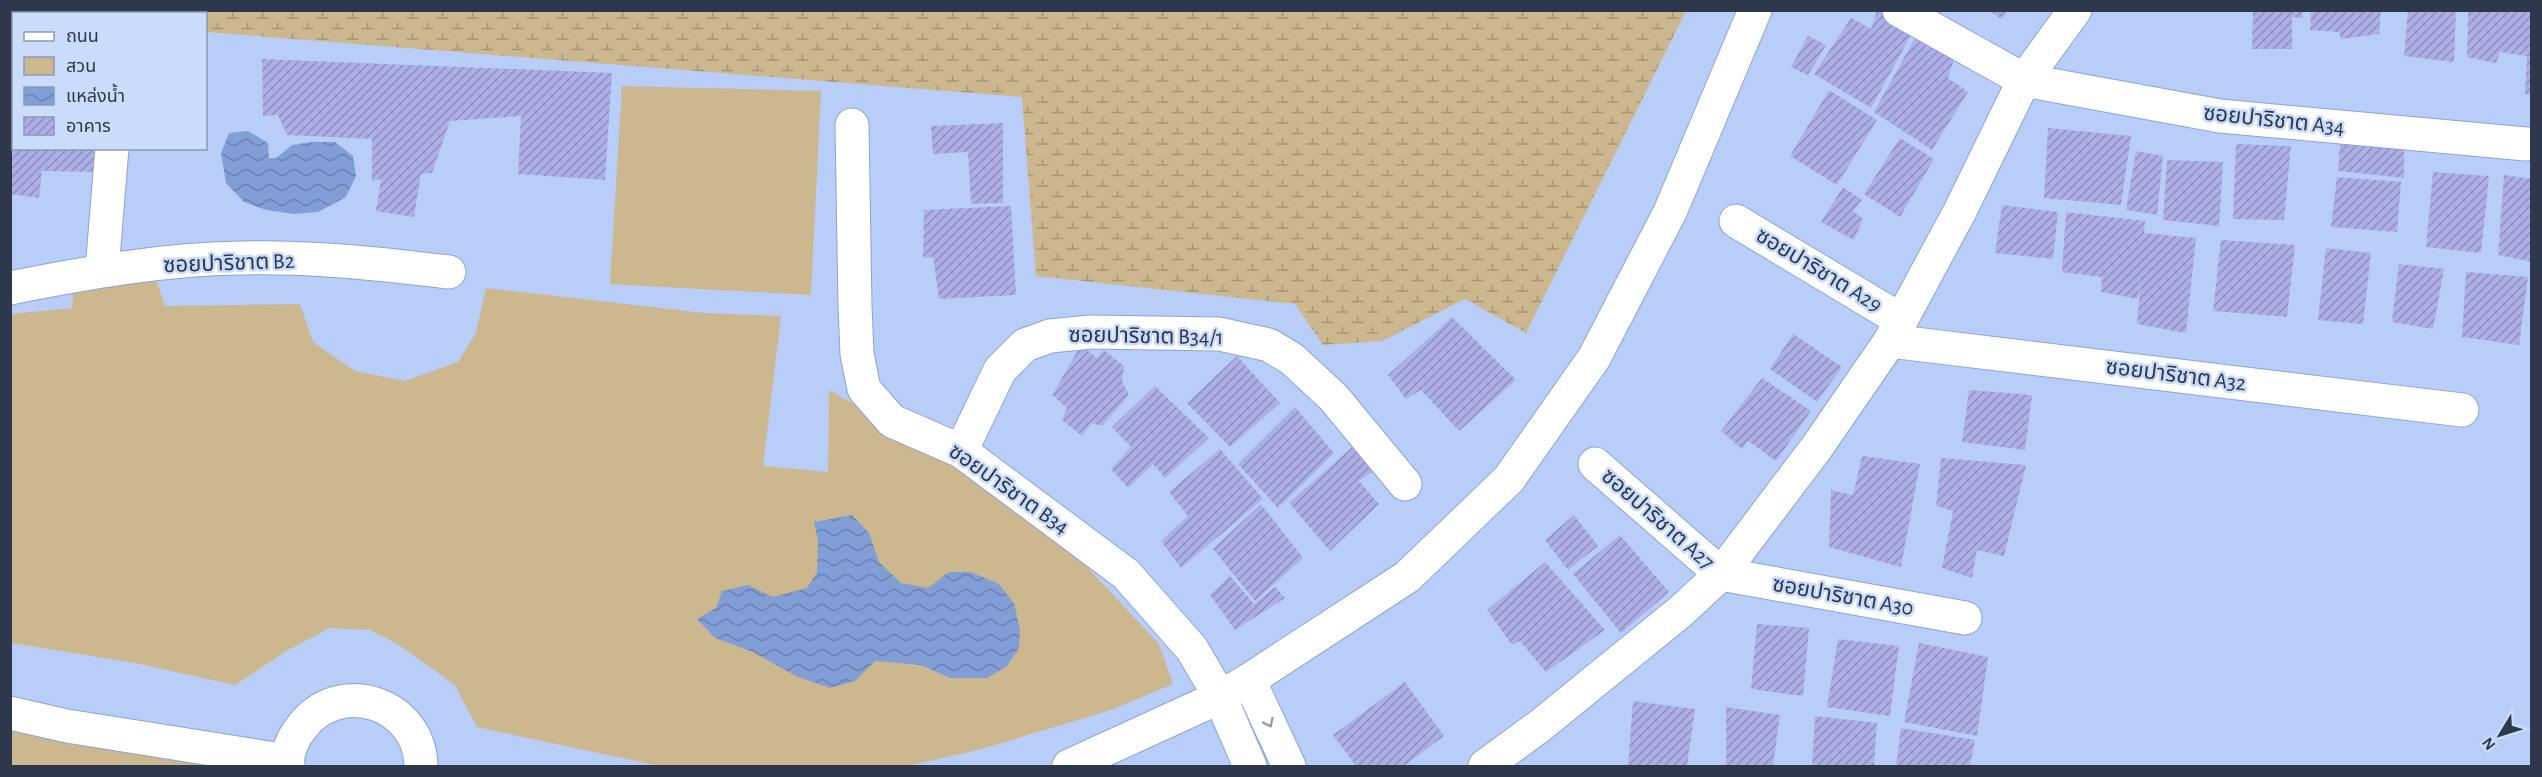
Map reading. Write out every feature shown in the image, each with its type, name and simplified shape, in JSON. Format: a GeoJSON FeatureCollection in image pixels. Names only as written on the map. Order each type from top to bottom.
{"type":"FeatureCollection","features":[{"type":"Feature","properties":{"kind":"street"},"geometry":{"type":"LineString","coordinates":[[1069,766],[1220,697],[1407,577],[1509,479],[1594,358],[1670,212],[1755,10]]}},
{"type":"Feature","properties":{"kind":"street","name":"ซอยปาริชาต A34"},"geometry":{"type":"LineString","coordinates":[[1899,10],[2024,80],[2220,116],[2526,144]]}},
{"type":"Feature","properties":{"kind":"street"},"geometry":{"type":"LineString","coordinates":[[1485,766],[1541,725],[1680,612],[1721,574],[1816,447],[1896,330],[1960,211],[2024,80],[2075,10]]}},
{"type":"Feature","properties":{"kind":"street","name":"ซอยปาริชาต B34"},"geometry":{"type":"LineString","coordinates":[[852,125],[857,354],[864,389],[892,421],[961,451],[1126,574],[1192,649],[1220,697],[1250,766]]}},
{"type":"Feature","properties":{"kind":"street"},"geometry":{"type":"LineString","coordinates":[[102,270],[112,150]]}},
{"type":"Feature","properties":{"kind":"street","name":"ซอยปาริชาต A29"},"geometry":{"type":"LineString","coordinates":[[1736,221],[1896,330]]}},
{"type":"Feature","properties":{"kind":"street","name":"ซอยปาริชาต B2"},"geometry":{"type":"LineString","coordinates":[[10,288],[102,270],[240,258],[352,261],[449,272]]}},
{"type":"Feature","properties":{"kind":"street","name":"ซอยปาริชาต A32"},"geometry":{"type":"LineString","coordinates":[[1896,330],[2462,410]]}},
{"type":"Feature","properties":{"kind":"street","name":"ซอยปาริชาต B34/1"},"geometry":{"type":"LineString","coordinates":[[961,451],[1000,370],[1025,345],[1050,336],[1091,332],[1219,334],[1269,345],[1292,359],[1334,398],[1405,483]]}},
{"type":"Feature","properties":{"kind":"street","name":"ซอยปาริชาต A27"},"geometry":{"type":"LineString","coordinates":[[1595,464],[1721,574]]}},
{"type":"Feature","properties":{"kind":"street","name":"ซอยปาริชาต A30"},"geometry":{"type":"LineString","coordinates":[[1721,574],[1965,618]]}},
{"type":"Feature","properties":{"kind":"street"},"geometry":{"type":"LineString","coordinates":[[1249,680],[1289,766]]}},
{"type":"Feature","properties":{"kind":"street"},"geometry":{"type":"LineString","coordinates":[[10,712],[67,726],[288,764],[294,737],[309,717],[330,703],[355,699],[380,705],[401,719],[416,740],[421,766]]}},
{"type":"Feature","properties":{"kind":"green space"},"geometry":{"type":"Polygon","coordinates":[[[11,10],[1686,11],[1526,333],[1465,299],[1382,341],[1323,345],[1295,304],[1036,276],[1022,97],[207,32],[207,12],[12,12],[11,17],[11,10]]]}},
{"type":"Feature","properties":{"kind":"green space"},"geometry":{"type":"Polygon","coordinates":[[[622,86],[821,91],[811,295],[610,284],[622,86]]]}},
{"type":"Feature","properties":{"kind":"green space"},"geometry":{"type":"Polygon","coordinates":[[[155,277],[165,306],[300,304],[313,342],[355,371],[405,381],[458,362],[476,333],[486,288],[704,313],[781,316],[763,466],[828,472],[829,390],[912,438],[1074,553],[1159,644],[1173,684],[1111,710],[978,750],[907,766],[659,766],[477,727],[455,685],[399,645],[370,630],[330,628],[288,650],[235,685],[135,663],[11,643],[10,314],[72,308],[74,283],[155,277]]]}},
{"type":"Feature","properties":{"kind":"green space"},"geometry":{"type":"Polygon","coordinates":[[[10,721],[266,766],[11,766],[10,721]]]}},
{"type":"Feature","properties":{"kind":"water"},"geometry":{"type":"Polygon","coordinates":[[[248,131],[268,143],[269,158],[276,158],[292,145],[335,142],[353,156],[356,176],[346,197],[318,212],[294,214],[266,210],[244,202],[226,183],[221,153],[229,133],[248,131]]]}},
{"type":"Feature","properties":{"kind":"water"},"geometry":{"type":"Polygon","coordinates":[[[852,515],[869,533],[879,562],[901,583],[928,588],[949,572],[971,572],[999,584],[1014,603],[1020,630],[1019,648],[1007,666],[987,678],[950,678],[921,665],[875,661],[855,681],[830,688],[796,676],[753,652],[715,638],[697,619],[716,608],[722,591],[748,585],[773,597],[807,588],[817,572],[818,541],[814,522],[852,515]]]}},
{"type":"Feature","properties":{"kind":"building"},"geometry":{"type":"Polygon","coordinates":[[[1877,10],[1886,10],[1916,26],[1871,108],[1814,74],[1851,18],[1871,29],[1877,10]]]}},
{"type":"Feature","properties":{"kind":"building"},"geometry":{"type":"Polygon","coordinates":[[[1988,10],[2008,10],[2002,19],[1988,10]]]}},
{"type":"Feature","properties":{"kind":"building"},"geometry":{"type":"Polygon","coordinates":[[[2253,10],[2303,10],[2303,18],[2292,17],[2292,49],[2252,49],[2253,10]]]}},
{"type":"Feature","properties":{"kind":"building"},"geometry":{"type":"Polygon","coordinates":[[[2311,10],[2381,10],[2379,34],[2341,39],[2339,32],[2310,30],[2311,10]]]}},
{"type":"Feature","properties":{"kind":"building"},"geometry":{"type":"Polygon","coordinates":[[[2408,10],[2456,10],[2454,62],[2404,56],[2408,10]]]}},
{"type":"Feature","properties":{"kind":"building"},"geometry":{"type":"Polygon","coordinates":[[[2468,10],[2532,10],[2532,95],[2525,94],[2527,56],[2500,52],[2496,63],[2467,57],[2468,10]]]}},
{"type":"Feature","properties":{"kind":"building"},"geometry":{"type":"Polygon","coordinates":[[[1920,29],[1957,50],[1948,78],[1968,92],[1932,150],[1874,112],[1920,29]]]}},
{"type":"Feature","properties":{"kind":"building"},"geometry":{"type":"Polygon","coordinates":[[[1808,36],[1826,45],[1808,75],[1791,67],[1808,36]]]}},
{"type":"Feature","properties":{"kind":"building"},"geometry":{"type":"Polygon","coordinates":[[[10,38],[12,38],[12,100],[10,100],[10,38]]]}},
{"type":"Feature","properties":{"kind":"building"},"geometry":{"type":"Polygon","coordinates":[[[262,59],[612,73],[605,180],[518,174],[521,116],[450,121],[432,173],[421,174],[414,217],[376,211],[381,179],[372,181],[372,139],[287,135],[278,115],[263,116],[262,59]]]}},
{"type":"Feature","properties":{"kind":"building"},"geometry":{"type":"Polygon","coordinates":[[[1829,90],[1877,120],[1837,185],[1790,156],[1829,90]]]}},
{"type":"Feature","properties":{"kind":"building"},"geometry":{"type":"Polygon","coordinates":[[[10,107],[12,107],[12,150],[97,150],[97,172],[42,171],[39,198],[10,194],[10,107]]]}},
{"type":"Feature","properties":{"kind":"building"},"geometry":{"type":"Polygon","coordinates":[[[1003,123],[1003,203],[971,204],[968,152],[933,154],[931,126],[1003,123]]]}},
{"type":"Feature","properties":{"kind":"building"},"geometry":{"type":"Polygon","coordinates":[[[2048,128],[2131,136],[2121,205],[2044,198],[2048,128]]]}},
{"type":"Feature","properties":{"kind":"building"},"geometry":{"type":"Polygon","coordinates":[[[1900,138],[1934,159],[1900,217],[1864,194],[1900,138]]]}},
{"type":"Feature","properties":{"kind":"building"},"geometry":{"type":"Polygon","coordinates":[[[2236,144],[2291,146],[2284,220],[2233,219],[2236,144]]]}},
{"type":"Feature","properties":{"kind":"building"},"geometry":{"type":"Polygon","coordinates":[[[2340,144],[2404,149],[2404,178],[2338,171],[2340,144]]]}},
{"type":"Feature","properties":{"kind":"building"},"geometry":{"type":"Polygon","coordinates":[[[2136,151],[2163,156],[2157,215],[2126,210],[2136,151]]]}},
{"type":"Feature","properties":{"kind":"building"},"geometry":{"type":"Polygon","coordinates":[[[2167,160],[2223,162],[2219,226],[2163,220],[2167,160]]]}},
{"type":"Feature","properties":{"kind":"building"},"geometry":{"type":"Polygon","coordinates":[[[2433,172],[2489,176],[2481,253],[2426,247],[2433,172]]]}},
{"type":"Feature","properties":{"kind":"building"},"geometry":{"type":"Polygon","coordinates":[[[2504,175],[2532,179],[2532,262],[2498,255],[2504,175]]]}},
{"type":"Feature","properties":{"kind":"building"},"geometry":{"type":"Polygon","coordinates":[[[2337,177],[2401,182],[2397,232],[2331,227],[2337,177]]]}},
{"type":"Feature","properties":{"kind":"building"},"geometry":{"type":"Polygon","coordinates":[[[1843,187],[1862,200],[1853,211],[1863,219],[1854,240],[1821,222],[1843,187]]]}},
{"type":"Feature","properties":{"kind":"building"},"geometry":{"type":"Polygon","coordinates":[[[2002,205],[2058,212],[2053,259],[1995,253],[2002,205]]]}},
{"type":"Feature","properties":{"kind":"building"},"geometry":{"type":"Polygon","coordinates":[[[1011,206],[1016,295],[939,299],[933,257],[923,258],[924,210],[1011,206]]]}},
{"type":"Feature","properties":{"kind":"building"},"geometry":{"type":"Polygon","coordinates":[[[2066,212],[2145,221],[2144,233],[2196,238],[2186,333],[2137,324],[2141,277],[2138,299],[2101,292],[2102,277],[2062,272],[2066,212]]]}},
{"type":"Feature","properties":{"kind":"building"},"geometry":{"type":"Polygon","coordinates":[[[2221,240],[2295,245],[2287,317],[2213,311],[2221,240]]]}},
{"type":"Feature","properties":{"kind":"building"},"geometry":{"type":"Polygon","coordinates":[[[2326,248],[2371,253],[2363,324],[2318,320],[2326,248]]]}},
{"type":"Feature","properties":{"kind":"building"},"geometry":{"type":"Polygon","coordinates":[[[2399,264],[2444,269],[2433,329],[2392,322],[2399,264]]]}},
{"type":"Feature","properties":{"kind":"building"},"geometry":{"type":"Polygon","coordinates":[[[2466,272],[2528,277],[2519,345],[2462,337],[2466,272]]]}},
{"type":"Feature","properties":{"kind":"building"},"geometry":{"type":"Polygon","coordinates":[[[1452,317],[1516,380],[1459,431],[1421,390],[1406,399],[1388,375],[1452,317]]]}},
{"type":"Feature","properties":{"kind":"building"},"geometry":{"type":"Polygon","coordinates":[[[1793,334],[1842,367],[1817,402],[1770,369],[1793,334]]]}},
{"type":"Feature","properties":{"kind":"building"},"geometry":{"type":"Polygon","coordinates":[[[1081,345],[1097,358],[1104,350],[1124,366],[1122,382],[1129,395],[1102,426],[1091,423],[1082,436],[1062,420],[1067,408],[1052,395],[1081,345]]]}},
{"type":"Feature","properties":{"kind":"building"},"geometry":{"type":"Polygon","coordinates":[[[1237,356],[1280,403],[1230,447],[1187,403],[1237,356]]]}},
{"type":"Feature","properties":{"kind":"building"},"geometry":{"type":"Polygon","coordinates":[[[1762,378],[1811,411],[1776,461],[1748,441],[1742,449],[1721,431],[1762,378]]]}},
{"type":"Feature","properties":{"kind":"building"},"geometry":{"type":"Polygon","coordinates":[[[1155,386],[1209,438],[1165,478],[1153,464],[1128,488],[1111,469],[1131,447],[1112,427],[1155,386]]]}},
{"type":"Feature","properties":{"kind":"building"},"geometry":{"type":"Polygon","coordinates":[[[1969,390],[2032,395],[2025,450],[1962,442],[1969,390]]]}},
{"type":"Feature","properties":{"kind":"building"},"geometry":{"type":"Polygon","coordinates":[[[1295,407],[1334,453],[1278,508],[1238,464],[1295,407]]]}},
{"type":"Feature","properties":{"kind":"building"},"geometry":{"type":"Polygon","coordinates":[[[1359,441],[1378,468],[1359,481],[1379,504],[1330,551],[1289,503],[1359,441]]]}},
{"type":"Feature","properties":{"kind":"building"},"geometry":{"type":"Polygon","coordinates":[[[1220,449],[1263,499],[1181,568],[1161,541],[1188,516],[1169,492],[1220,449]]]}},
{"type":"Feature","properties":{"kind":"building"},"geometry":{"type":"Polygon","coordinates":[[[1862,456],[1920,464],[1901,567],[1829,547],[1831,490],[1853,495],[1862,456]]]}},
{"type":"Feature","properties":{"kind":"building"},"geometry":{"type":"Polygon","coordinates":[[[1941,458],[2026,465],[2004,556],[1977,550],[1972,578],[1942,568],[1953,511],[1936,506],[1941,458]]]}},
{"type":"Feature","properties":{"kind":"building"},"geometry":{"type":"Polygon","coordinates":[[[1261,504],[1303,558],[1255,601],[1213,549],[1261,504]]]}},
{"type":"Feature","properties":{"kind":"building"},"geometry":{"type":"Polygon","coordinates":[[[1574,515],[1598,546],[1568,570],[1545,540],[1574,515]]]}},
{"type":"Feature","properties":{"kind":"building"},"geometry":{"type":"Polygon","coordinates":[[[1620,535],[1669,592],[1621,633],[1573,574],[1620,535]]]}},
{"type":"Feature","properties":{"kind":"building"},"geometry":{"type":"Polygon","coordinates":[[[1545,562],[1605,630],[1546,672],[1520,641],[1512,645],[1487,610],[1545,562]]]}},
{"type":"Feature","properties":{"kind":"building"},"geometry":{"type":"Polygon","coordinates":[[[1230,576],[1254,604],[1275,587],[1285,598],[1235,630],[1210,595],[1230,576]]]}},
{"type":"Feature","properties":{"kind":"building"},"geometry":{"type":"Polygon","coordinates":[[[1757,624],[1809,628],[1803,696],[1751,689],[1757,624]]]}},
{"type":"Feature","properties":{"kind":"building"},"geometry":{"type":"Polygon","coordinates":[[[1838,639],[1899,646],[1890,716],[1827,707],[1838,639]]]}},
{"type":"Feature","properties":{"kind":"building"},"geometry":{"type":"Polygon","coordinates":[[[1919,643],[1988,657],[1977,736],[1904,722],[1919,643]]]}},
{"type":"Feature","properties":{"kind":"building"},"geometry":{"type":"Polygon","coordinates":[[[1405,682],[1444,736],[1404,766],[1356,766],[1333,735],[1405,682]]]}},
{"type":"Feature","properties":{"kind":"building"},"geometry":{"type":"Polygon","coordinates":[[[1633,701],[1695,709],[1687,766],[1628,766],[1633,701]]]}},
{"type":"Feature","properties":{"kind":"building"},"geometry":{"type":"Polygon","coordinates":[[[1726,707],[1780,715],[1773,766],[1726,766],[1726,707]]]}},
{"type":"Feature","properties":{"kind":"building"},"geometry":{"type":"Polygon","coordinates":[[[1815,716],[1877,723],[1874,766],[1812,766],[1815,716]]]}},
{"type":"Feature","properties":{"kind":"building"},"geometry":{"type":"Polygon","coordinates":[[[1901,728],[1975,740],[1970,766],[1896,766],[1901,728]]]}}]}
